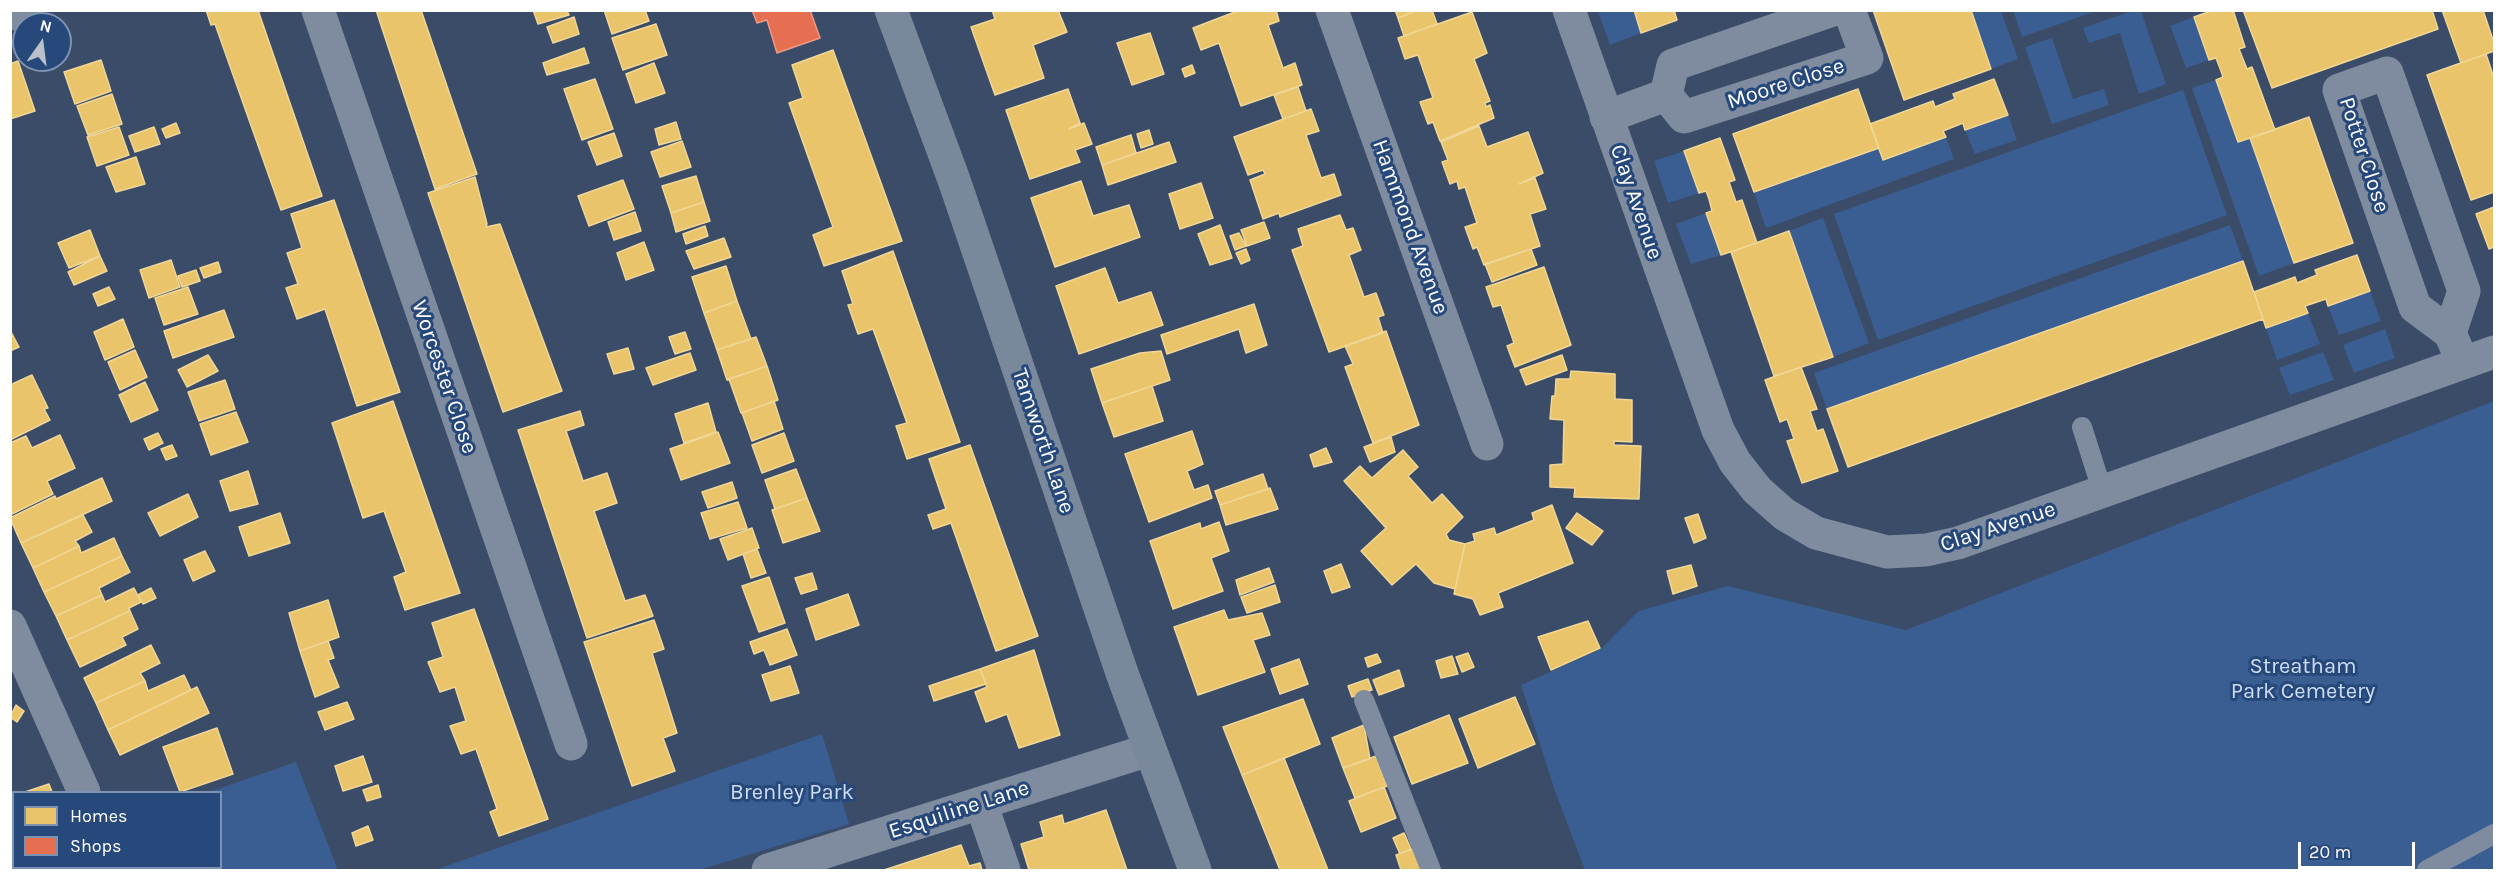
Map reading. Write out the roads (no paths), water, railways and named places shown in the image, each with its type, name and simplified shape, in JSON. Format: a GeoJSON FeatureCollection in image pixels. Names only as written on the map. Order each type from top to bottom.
{"type":"FeatureCollection","features":[{"type":"Feature","properties":{"kind":"street"},"geometry":{"type":"LineString","coordinates":[[10,14],[26,10]]}},
{"type":"Feature","properties":{"kind":"street","name":"Worcester Close"},"geometry":{"type":"LineString","coordinates":[[318,10],[571,744]]}},
{"type":"Feature","properties":{"kind":"street","name":"Tamworth Lane"},"geometry":{"type":"LineString","coordinates":[[891,10],[954,180],[1149,750],[1195,870]]}},
{"type":"Feature","properties":{"kind":"street","name":"Hammond Avenue"},"geometry":{"type":"LineString","coordinates":[[1332,10],[1487,444]]}},
{"type":"Feature","properties":{"kind":"street","name":"Clay Avenue"},"geometry":{"type":"LineString","coordinates":[[1569,10],[1718,430],[1735,462],[1757,490],[1784,514],[1816,533],[1887,552],[1926,550],[1958,543],[2494,352]]}},
{"type":"Feature","properties":{"kind":"street"},"geometry":{"type":"LineString","coordinates":[[1606,117],[1666,95],[1673,65],[1833,10]]}},
{"type":"Feature","properties":{"kind":"street","name":"Moore Close"},"geometry":{"type":"LineString","coordinates":[[1666,95],[1684,117],[1867,58],[1849,10]]}},
{"type":"Feature","properties":{"kind":"street","name":"Potter Close"},"geometry":{"type":"LineString","coordinates":[[2387,73],[2464,291],[2450,333],[2415,307],[2339,90],[2387,73]]}},
{"type":"Feature","properties":{"kind":"street"},"geometry":{"type":"LineString","coordinates":[[2450,333],[2463,363]]}},
{"type":"Feature","properties":{"kind":"street"},"geometry":{"type":"LineString","coordinates":[[10,626],[84,791]]}},
{"type":"Feature","properties":{"kind":"street","name":"Esquiline Lane"},"geometry":{"type":"LineString","coordinates":[[768,870],[1149,750]]}},
{"type":"Feature","properties":{"kind":"street"},"geometry":{"type":"LineString","coordinates":[[981,804],[1004,870]]}},
{"type":"Feature","properties":{"kind":"lane"},"geometry":{"type":"LineString","coordinates":[[2082,427],[2103,493]]}},
{"type":"Feature","properties":{"kind":"lane"},"geometry":{"type":"LineString","coordinates":[[1364,700],[1431,870]]}},
{"type":"Feature","properties":{"kind":"lane"},"geometry":{"type":"LineString","coordinates":[[2427,870],[2494,834]]}},
{"type":"Feature","properties":{"kind":"park label","name":"Streatham Park Cemetery"},"geometry":{"type":"Point","coordinates":[2303,680]}},
{"type":"Feature","properties":{"kind":"park label","name":"Brenley Park"},"geometry":{"type":"Point","coordinates":[792,793]}}]}
